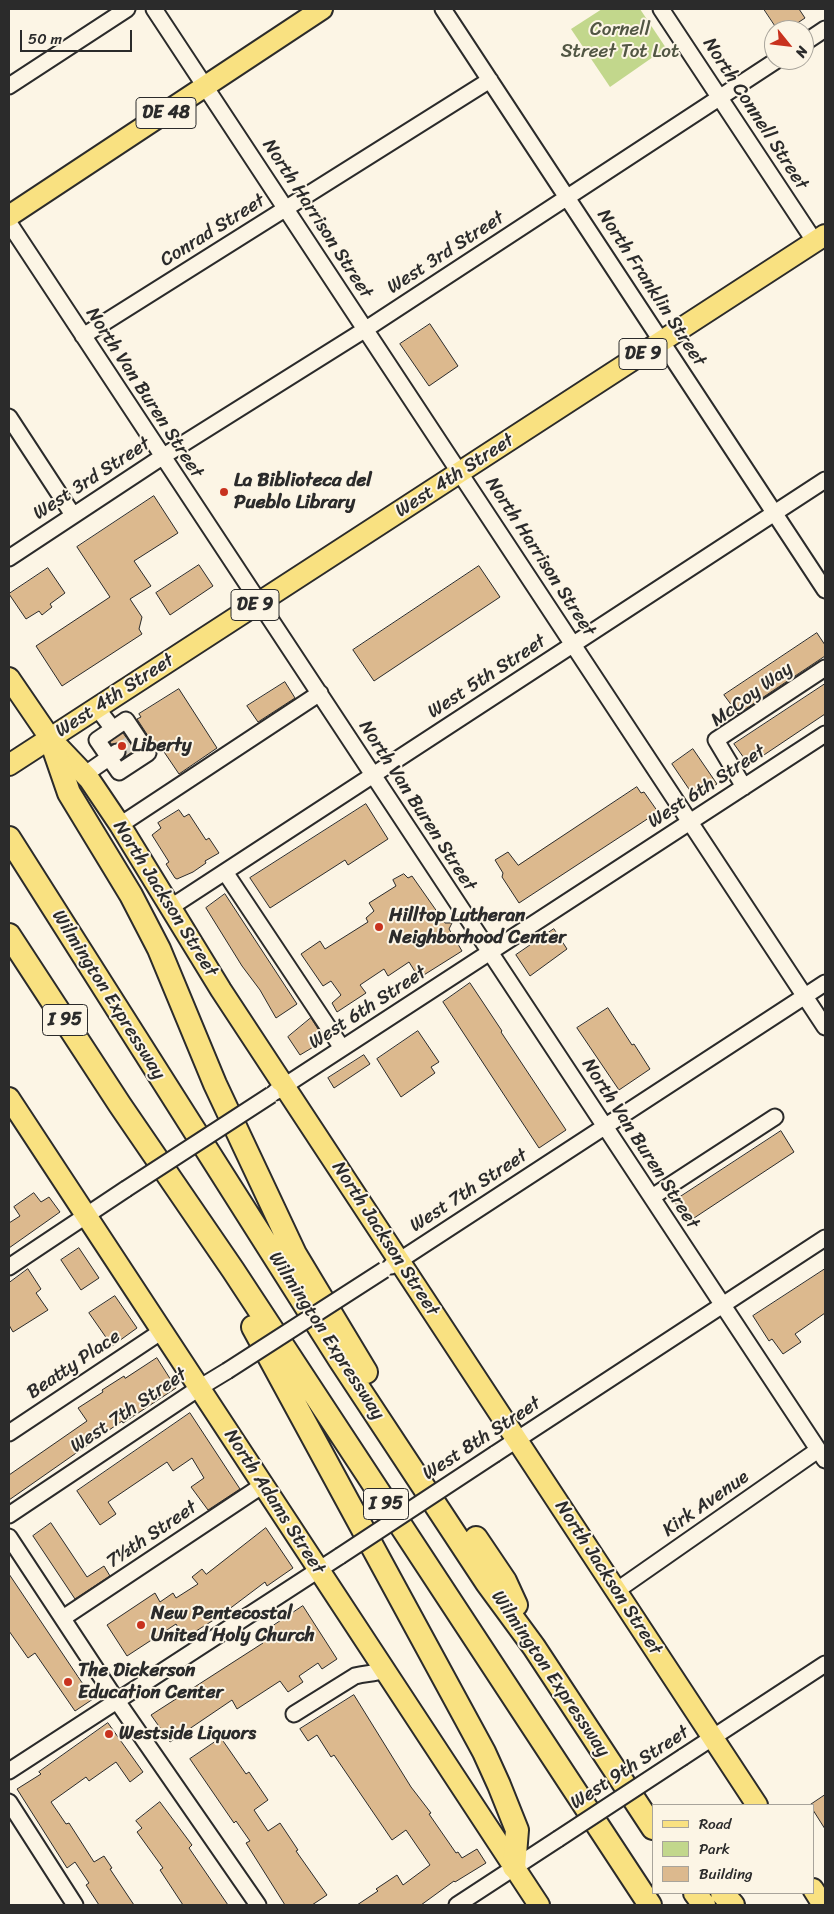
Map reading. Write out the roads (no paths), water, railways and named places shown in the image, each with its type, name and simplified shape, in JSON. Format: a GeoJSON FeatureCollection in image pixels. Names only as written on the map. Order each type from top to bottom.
{"type":"FeatureCollection","features":[{"type":"Feature","properties":{"kind":"highway"},"geometry":{"type":"LineString","coordinates":[[50,738],[70,793],[123,881],[152,934],[215,1084],[295,1254],[388,1409],[505,1581],[534,1647]]}},
{"type":"Feature","properties":{"kind":"highway","name":"Wilmington Expressway"},"geometry":{"type":"LineString","coordinates":[[12,844],[334,1352],[487,1583],[534,1647],[652,1826]]}},
{"type":"Feature","properties":{"kind":"highway","name":"I 95"},"geometry":{"type":"LineString","coordinates":[[9,934],[120,1105],[233,1270],[650,1905]]}},
{"type":"Feature","properties":{"kind":"highway"},"geometry":{"type":"LineString","coordinates":[[120,1105],[166,1188],[228,1285],[256,1333],[467,1720],[499,1785],[517,1830],[514,1868]]}},
{"type":"Feature","properties":{"kind":"highway"},"geometry":{"type":"LineString","coordinates":[[587,1728],[652,1807]]}},
{"type":"Feature","properties":{"kind":"highway"},"geometry":{"type":"LineString","coordinates":[[696,1894],[704,1905]]}},
{"type":"Feature","properties":{"kind":"highway"},"geometry":{"type":"LineString","coordinates":[[723,1894],[733,1905]]}},
{"type":"Feature","properties":{"kind":"main road","name":"DE 48"},"geometry":{"type":"LineString","coordinates":[[9,216],[322,9]]}},
{"type":"Feature","properties":{"kind":"main road","name":"West 4th Street"},"geometry":{"type":"LineString","coordinates":[[9,765],[820,239]]}},
{"type":"Feature","properties":{"kind":"main road","name":"North Jackson Street"},"geometry":{"type":"LineString","coordinates":[[9,678],[50,738],[84,775],[120,824],[221,990],[277,1090],[392,1265],[517,1440],[756,1804]]}},
{"type":"Feature","properties":{"kind":"main road","name":"North Adams Street"},"geometry":{"type":"LineString","coordinates":[[9,1098],[539,1905]]}},
{"type":"Feature","properties":{"kind":"main road"},"geometry":{"type":"LineString","coordinates":[[814,1892],[823,1905]]}},
{"type":"Feature","properties":{"kind":"street"},"geometry":{"type":"LineString","coordinates":[[9,86],[127,9]]}},
{"type":"Feature","properties":{"kind":"street","name":"North Harrison Street"},"geometry":{"type":"LineString","coordinates":[[154,9],[825,1027]]}},
{"type":"Feature","properties":{"kind":"street","name":"North Franklin Street"},"geometry":{"type":"LineString","coordinates":[[444,9],[825,590]]}},
{"type":"Feature","properties":{"kind":"street","name":"North Connell Street"},"geometry":{"type":"LineString","coordinates":[[662,9],[720,98],[820,239]]}},
{"type":"Feature","properties":{"kind":"street"},"geometry":{"type":"LineString","coordinates":[[814,36],[825,29]]}},
{"type":"Feature","properties":{"kind":"street","name":"West 3rd Street"},"geometry":{"type":"LineString","coordinates":[[9,558],[162,457],[366,329],[764,69]]}},
{"type":"Feature","properties":{"kind":"street","name":"Conrad Street"},"geometry":{"type":"LineString","coordinates":[[83,336],[490,80]]}},
{"type":"Feature","properties":{"kind":"street","name":"North Van Buren Street"},"geometry":{"type":"LineString","coordinates":[[9,223],[822,1455]]}},
{"type":"Feature","properties":{"kind":"street"},"geometry":{"type":"LineString","coordinates":[[9,417],[72,516]]}},
{"type":"Feature","properties":{"kind":"street","name":"West 5th Street"},"geometry":{"type":"LineString","coordinates":[[172,907],[825,480]]}},
{"type":"Feature","properties":{"kind":"street","name":"McCoy Way"},"geometry":{"type":"LineString","coordinates":[[744,787],[716,740],[825,668]]}},
{"type":"Feature","properties":{"kind":"street"},"geometry":{"type":"LineString","coordinates":[[120,824],[320,693]]}},
{"type":"Feature","properties":{"kind":"street"},"geometry":{"type":"LineString","coordinates":[[97,708],[113,729]]}},
{"type":"Feature","properties":{"kind":"street"},"geometry":{"type":"LineString","coordinates":[[126,720],[136,740],[148,753],[119,772],[113,755],[97,740],[113,729],[126,720]]}},
{"type":"Feature","properties":{"kind":"street","name":"West 6th Street"},"geometry":{"type":"LineString","coordinates":[[9,1267],[277,1090],[825,734]]}},
{"type":"Feature","properties":{"kind":"street"},"geometry":{"type":"LineString","coordinates":[[84,775],[113,755]]}},
{"type":"Feature","properties":{"kind":"street"},"geometry":{"type":"LineString","coordinates":[[225,872],[342,1048]]}},
{"type":"Feature","properties":{"kind":"street","name":"West 7th Street"},"geometry":{"type":"LineString","coordinates":[[9,1515],[199,1388],[392,1265],[825,983]]}},
{"type":"Feature","properties":{"kind":"street"},"geometry":{"type":"LineString","coordinates":[[652,1197],[775,1117]]}},
{"type":"Feature","properties":{"kind":"street","name":"West 8th Street"},"geometry":{"type":"LineString","coordinates":[[9,1771],[825,1238]]}},
{"type":"Feature","properties":{"kind":"street","name":"Beatty Place"},"geometry":{"type":"LineString","coordinates":[[9,1433],[162,1331]]}},
{"type":"Feature","properties":{"kind":"street","name":"Kirk Avenue"},"geometry":{"type":"LineString","coordinates":[[616,1591],[822,1455]]}},
{"type":"Feature","properties":{"kind":"street","name":"7½th Street"},"geometry":{"type":"LineString","coordinates":[[62,1618],[263,1485]]}},
{"type":"Feature","properties":{"kind":"street"},"geometry":{"type":"LineString","coordinates":[[9,1537],[117,1701],[258,1905]]}},
{"type":"Feature","properties":{"kind":"street","name":"West 9th Street"},"geometry":{"type":"LineString","coordinates":[[457,1905],[825,1664]]}},
{"type":"Feature","properties":{"kind":"street"},"geometry":{"type":"LineString","coordinates":[[294,1714],[355,1676],[362,1674],[374,1675],[384,1670]]}},
{"type":"Feature","properties":{"kind":"street"},"geometry":{"type":"LineString","coordinates":[[9,1802],[76,1905]]}},
{"type":"Feature","properties":{"kind":"street"},"geometry":{"type":"LineString","coordinates":[[814,1889],[825,1882]]}},
{"type":"Feature","properties":{"kind":"tunnel"},"geometry":{"type":"LineString","coordinates":[[117,752],[134,741]]}},
{"type":"Feature","properties":{"kind":"place","name":"La Biblioteca del Pueblo Library"},"geometry":{"type":"Point","coordinates":[224,492]}},
{"type":"Feature","properties":{"kind":"place","name":"Liberty"},"geometry":{"type":"Point","coordinates":[122,746]}},
{"type":"Feature","properties":{"kind":"place","name":"Hilltop Lutheran Neighborhood Center"},"geometry":{"type":"Point","coordinates":[379,927]}},
{"type":"Feature","properties":{"kind":"place","name":"New Pentecostal United Holy Church"},"geometry":{"type":"Point","coordinates":[141,1625]}},
{"type":"Feature","properties":{"kind":"place","name":"The Dickerson Education Center"},"geometry":{"type":"Point","coordinates":[68,1682]}},
{"type":"Feature","properties":{"kind":"place","name":"Westside Liquors"},"geometry":{"type":"Point","coordinates":[109,1734]}},
{"type":"Feature","properties":{"kind":"park label","name":"Cornell Street Tot Lot"},"geometry":{"type":"Point","coordinates":[620,41]}}]}
